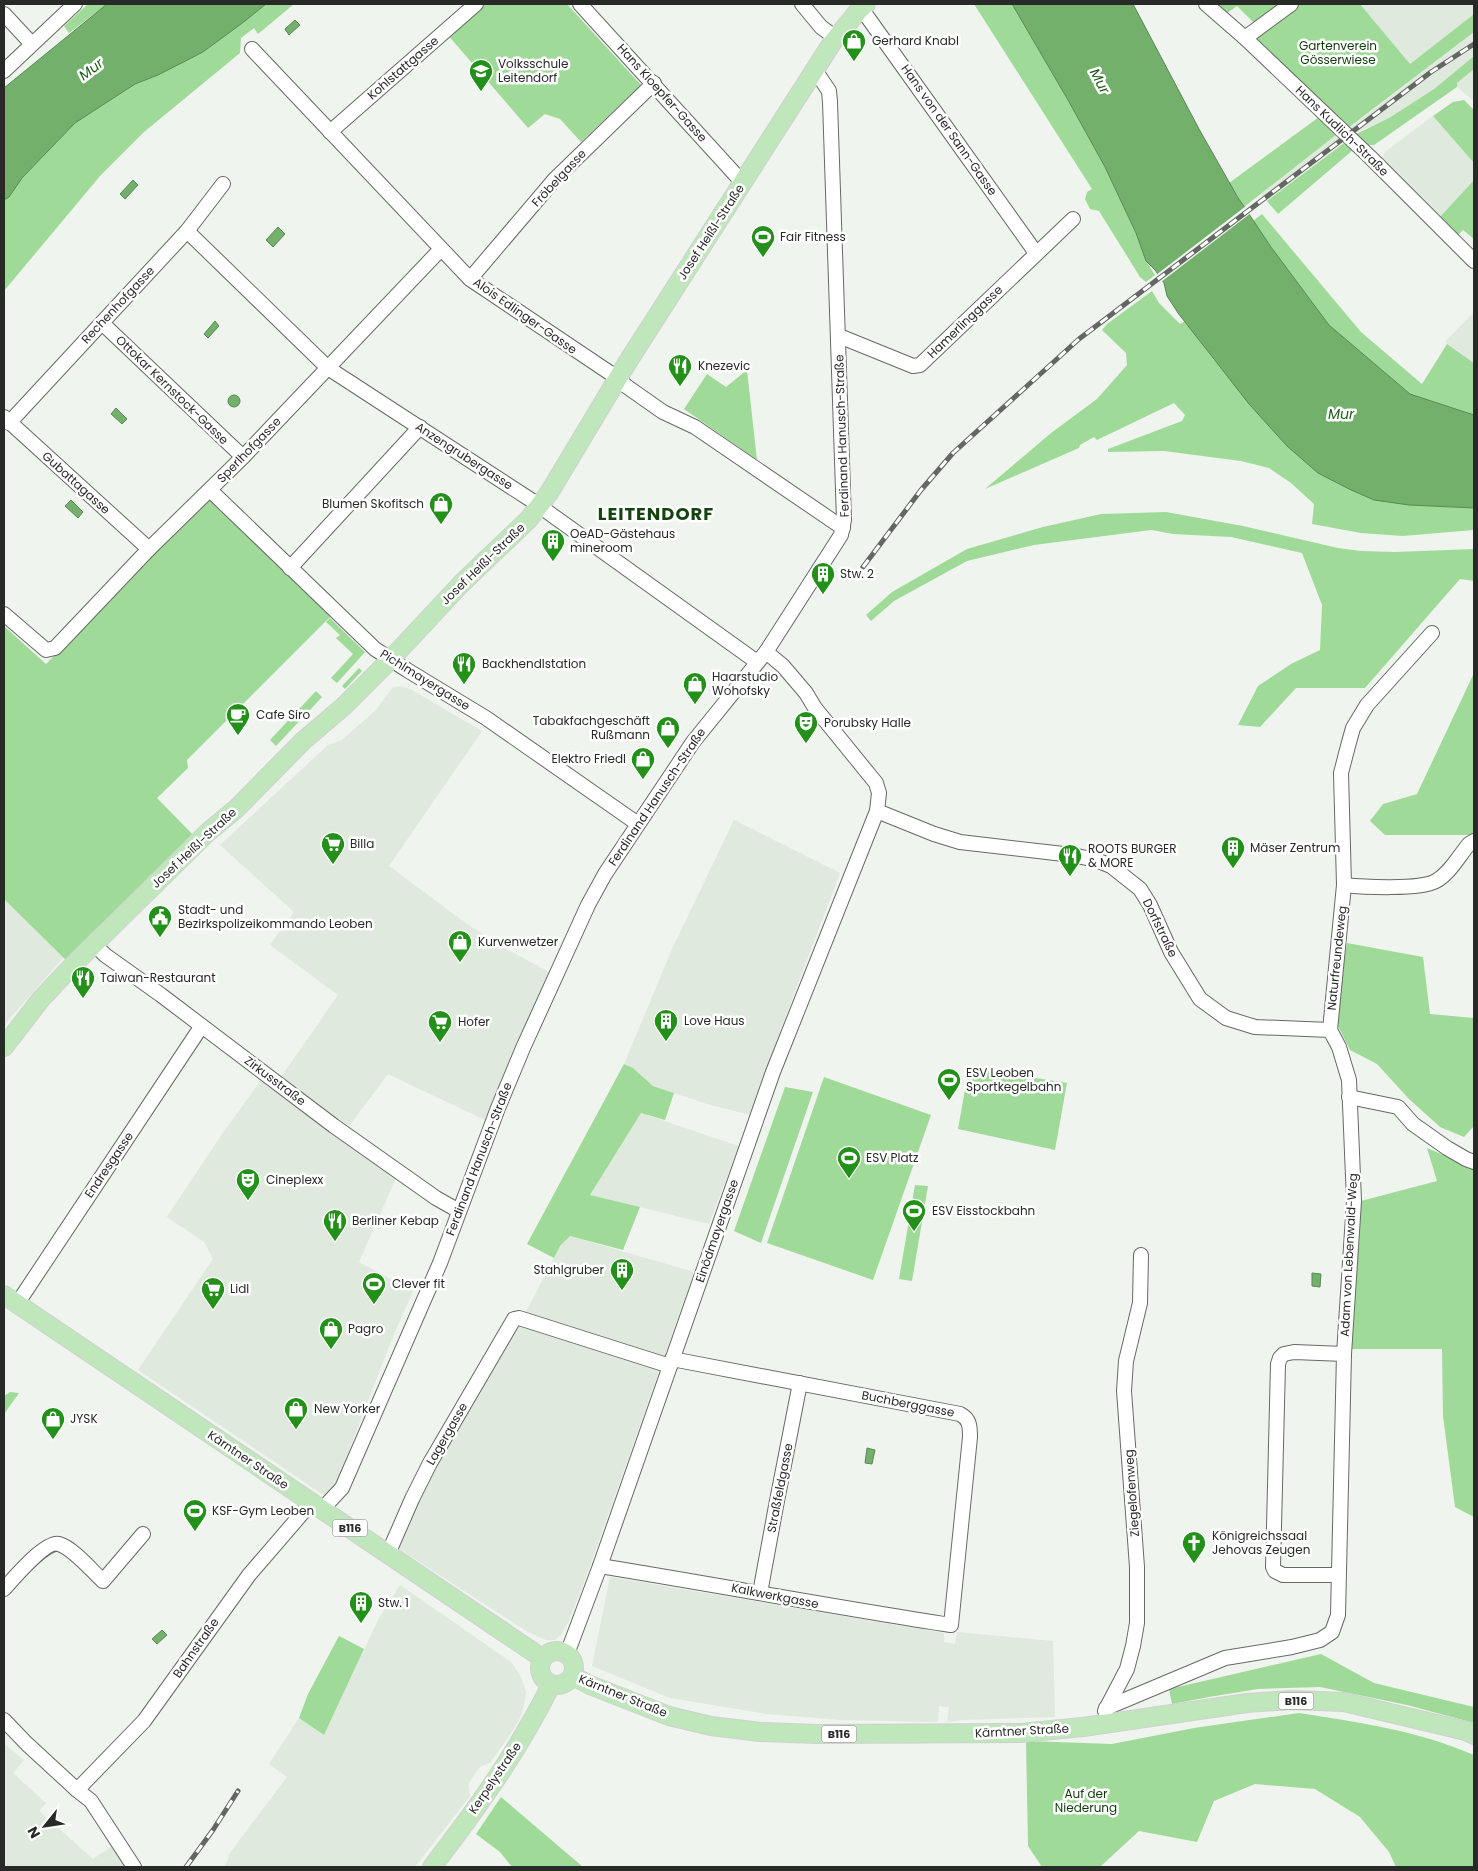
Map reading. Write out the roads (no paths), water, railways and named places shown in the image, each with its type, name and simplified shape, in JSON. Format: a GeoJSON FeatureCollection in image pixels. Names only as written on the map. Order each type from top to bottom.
{"type":"FeatureCollection","features":[{"type":"Feature","properties":{"kind":"main road","name":"Josef Heißl-Straße"},"geometry":{"type":"LineString","coordinates":[[4,1047],[42,999],[72,966],[207,833],[236,809],[303,741],[344,706],[539,506],[815,70],[836,38],[864,6]]}},
{"type":"Feature","properties":{"kind":"main road","name":"Kärntner Straße"},"geometry":{"type":"LineString","coordinates":[[10,1300],[542,1658]]}},
{"type":"Feature","properties":{"kind":"main road"},"geometry":{"type":"LineString","coordinates":[[554,1651],[561,1651],[567,1654],[574,1664],[573,1676],[566,1684],[561,1686],[551,1685],[546,1682],[540,1671],[542,1658],[554,1651]]}},
{"type":"Feature","properties":{"kind":"main road","name":"Kärntner Straße"},"geometry":{"type":"LineString","coordinates":[[573,1676],[590,1685],[669,1716],[711,1726],[760,1732],[818,1734],[1012,1733],[1098,1725],[1247,1703],[1292,1700],[1344,1702],[1466,1731],[1474,1735]]}},
{"type":"Feature","properties":{"kind":"main road","name":"Kerpelystraße"},"geometry":{"type":"LineString","coordinates":[[432,1867],[490,1787],[532,1720],[551,1685]]}},
{"type":"Feature","properties":{"kind":"street"},"geometry":{"type":"LineString","coordinates":[[4,71],[31,43],[74,4]]}},
{"type":"Feature","properties":{"kind":"street","name":"Kohlstattgasse"},"geometry":{"type":"LineString","coordinates":[[330,132],[476,4]]}},
{"type":"Feature","properties":{"kind":"street","name":"Hans Kloepfer-Gasse"},"geometry":{"type":"LineString","coordinates":[[580,4],[743,183]]}},
{"type":"Feature","properties":{"kind":"street"},"geometry":{"type":"LineString","coordinates":[[802,4],[821,27],[836,38]]}},
{"type":"Feature","properties":{"kind":"street","name":"Hans Kudlich-Straße"},"geometry":{"type":"LineString","coordinates":[[1206,4],[1245,38],[1370,157],[1474,261]]}},
{"type":"Feature","properties":{"kind":"street"},"geometry":{"type":"LineString","coordinates":[[1245,38],[1291,4]]}},
{"type":"Feature","properties":{"kind":"street","name":"Hans von der Sann-Gasse"},"geometry":{"type":"LineString","coordinates":[[864,6],[1036,253]]}},
{"type":"Feature","properties":{"kind":"street"},"geometry":{"type":"LineString","coordinates":[[4,14],[31,43]]}},
{"type":"Feature","properties":{"kind":"street","name":"Alois Edlinger-Gasse"},"geometry":{"type":"LineString","coordinates":[[252,48],[470,278],[619,379],[663,412],[695,427],[844,528]]}},
{"type":"Feature","properties":{"kind":"street","name":"Ferdinand Hanusch-Straße"},"geometry":{"type":"LineString","coordinates":[[318,1507],[328,1502],[342,1488],[425,1299],[498,1108],[579,923],[605,874],[693,742],[762,657],[838,542],[844,528],[830,102],[829,91],[815,70]]}},
{"type":"Feature","properties":{"kind":"street","name":"Fröbelgasse"},"geometry":{"type":"LineString","coordinates":[[470,278],[555,179],[654,84]]}},
{"type":"Feature","properties":{"kind":"street","name":"Rechenhofgasse"},"geometry":{"type":"LineString","coordinates":[[6,420],[102,323],[187,231],[222,184]]}},
{"type":"Feature","properties":{"kind":"street","name":"Hamerlinggasse"},"geometry":{"type":"LineString","coordinates":[[839,336],[913,366],[920,365],[1074,218]]}},
{"type":"Feature","properties":{"kind":"street","name":"Anzengrubergasse"},"geometry":{"type":"LineString","coordinates":[[187,231],[328,368],[539,506],[762,657]]}},
{"type":"Feature","properties":{"kind":"street","name":"Sperlhofgasse"},"geometry":{"type":"LineString","coordinates":[[4,614],[46,650],[56,648],[149,549],[210,490],[441,249]]}},
{"type":"Feature","properties":{"kind":"street","name":"Ottokar Kernstock-Gasse"},"geometry":{"type":"LineString","coordinates":[[102,323],[242,457]]}},
{"type":"Feature","properties":{"kind":"street","name":"Gubattagasse"},"geometry":{"type":"LineString","coordinates":[[6,420],[149,549]]}},
{"type":"Feature","properties":{"kind":"street"},"geometry":{"type":"LineString","coordinates":[[290,568],[420,427]]}},
{"type":"Feature","properties":{"kind":"street","name":"Pichlmayergasse"},"geometry":{"type":"LineString","coordinates":[[210,490],[375,649],[486,718],[638,824]]}},
{"type":"Feature","properties":{"kind":"street","name":"Naturfreundeweg"},"geometry":{"type":"LineString","coordinates":[[1330,1030],[1344,885],[1341,773],[1353,728],[1367,705],[1432,633]]}},
{"type":"Feature","properties":{"kind":"street"},"geometry":{"type":"LineString","coordinates":[[762,657],[783,666],[876,783],[879,793],[877,811]]}},
{"type":"Feature","properties":{"kind":"street","name":"Dorfstraße"},"geometry":{"type":"LineString","coordinates":[[877,811],[934,834],[960,842],[1072,855],[1096,860],[1112,866],[1140,889],[1150,905],[1171,952],[1200,998],[1226,1018],[1255,1027],[1330,1030]]}},
{"type":"Feature","properties":{"kind":"street","name":"Einödmayergasse"},"geometry":{"type":"LineString","coordinates":[[567,1654],[600,1566],[773,1072],[877,811]]}},
{"type":"Feature","properties":{"kind":"street"},"geometry":{"type":"LineString","coordinates":[[1344,885],[1397,886],[1428,884],[1436,881],[1446,873],[1469,844],[1474,841]]}},
{"type":"Feature","properties":{"kind":"street","name":"Zirkusstraße"},"geometry":{"type":"LineString","coordinates":[[95,945],[105,955],[334,1126],[436,1198],[459,1211]]}},
{"type":"Feature","properties":{"kind":"street","name":"Endresgasse"},"geometry":{"type":"LineString","coordinates":[[10,1300],[201,1026]]}},
{"type":"Feature","properties":{"kind":"street"},"geometry":{"type":"LineString","coordinates":[[1330,1030],[1339,1047],[1349,1080],[1349,1097],[1398,1107],[1413,1124],[1447,1148],[1474,1162]]}},
{"type":"Feature","properties":{"kind":"street","name":"Adam von Lebenwald-Weg"},"geometry":{"type":"LineString","coordinates":[[1106,1708],[1225,1658],[1292,1647],[1320,1640],[1332,1632],[1338,1615],[1344,1354],[1354,1201],[1349,1097]]}},
{"type":"Feature","properties":{"kind":"street","name":"Ziegelofenweg"},"geometry":{"type":"LineString","coordinates":[[1098,1725],[1127,1669],[1137,1623],[1137,1567],[1124,1390],[1126,1361],[1140,1303],[1141,1255]]}},
{"type":"Feature","properties":{"kind":"street","name":"Buchberggasse"},"geometry":{"type":"LineString","coordinates":[[516,1319],[671,1363],[800,1383],[960,1414],[968,1419],[970,1438],[951,1625]]}},
{"type":"Feature","properties":{"kind":"street","name":"Lagergasse"},"geometry":{"type":"LineString","coordinates":[[388,1554],[412,1499],[457,1415],[513,1320],[516,1319]]}},
{"type":"Feature","properties":{"kind":"street","name":"Adam von Lebenwald-Weg"},"geometry":{"type":"LineString","coordinates":[[1338,1575],[1283,1575],[1275,1571],[1273,1567],[1277,1394],[1278,1364],[1284,1354],[1294,1352],[1344,1354]]}},
{"type":"Feature","properties":{"kind":"street","name":"Straßfeldgasse"},"geometry":{"type":"LineString","coordinates":[[760,1592],[800,1383]]}},
{"type":"Feature","properties":{"kind":"street","name":"Bahnstraße"},"geometry":{"type":"LineString","coordinates":[[77,1790],[144,1721],[249,1575],[318,1507]]}},
{"type":"Feature","properties":{"kind":"street"},"geometry":{"type":"LineString","coordinates":[[4,1589],[40,1552],[49,1545],[58,1543],[68,1548],[103,1581],[143,1534]]}},
{"type":"Feature","properties":{"kind":"street","name":"Kalkwerkgasse"},"geometry":{"type":"LineString","coordinates":[[600,1566],[760,1592],[836,1608],[951,1625]]}},
{"type":"Feature","properties":{"kind":"street"},"geometry":{"type":"LineString","coordinates":[[4,1720],[27,1744],[91,1801],[134,1867]]}},
{"type":"Feature","properties":{"kind":"water","name":"Mur"},"geometry":{"type":"Polygon","coordinates":[[[107,4],[266,4],[203,52],[158,75],[135,84],[75,123],[22,178],[9,197],[4,200],[4,88],[107,4]]]}},
{"type":"Feature","properties":{"kind":"water"},"geometry":{"type":"Polygon","coordinates":[[[1012,4],[1133,4],[1199,129],[1237,196],[1271,247],[1329,325],[1410,394],[1474,415],[1474,508],[1409,505],[1374,500],[1318,473],[1287,446],[1249,404],[1178,313],[1167,296],[1164,283],[1146,261],[1136,233],[1105,167],[1012,4]]]}},
{"type":"Feature","properties":{"kind":"water"},"geometry":{"type":"Polygon","coordinates":[[[295,20],[300,25],[289,35],[285,29],[295,20]]]}},
{"type":"Feature","properties":{"kind":"water"},"geometry":{"type":"Polygon","coordinates":[[[133,180],[138,185],[125,199],[120,194],[133,180]]]}},
{"type":"Feature","properties":{"kind":"water"},"geometry":{"type":"Polygon","coordinates":[[[278,227],[285,234],[273,247],[266,240],[278,227]]]}},
{"type":"Feature","properties":{"kind":"water"},"geometry":{"type":"Polygon","coordinates":[[[215,321],[219,326],[208,338],[204,334],[215,321]]]}},
{"type":"Feature","properties":{"kind":"water"},"geometry":{"type":"Polygon","coordinates":[[[232,395],[236,395],[240,401],[236,407],[232,407],[228,403],[228,399],[232,395]]]}},
{"type":"Feature","properties":{"kind":"water"},"geometry":{"type":"Polygon","coordinates":[[[116,408],[127,419],[122,424],[111,414],[116,408]]]}},
{"type":"Feature","properties":{"kind":"water"},"geometry":{"type":"Polygon","coordinates":[[[71,500],[83,512],[78,518],[65,506],[71,500]]]}},
{"type":"Feature","properties":{"kind":"water"},"geometry":{"type":"Polygon","coordinates":[[[1312,1273],[1321,1274],[1320,1287],[1312,1286],[1312,1273]]]}},
{"type":"Feature","properties":{"kind":"water"},"geometry":{"type":"Polygon","coordinates":[[[867,1448],[875,1450],[872,1464],[865,1463],[867,1448]]]}},
{"type":"Feature","properties":{"kind":"water"},"geometry":{"type":"Polygon","coordinates":[[[162,1630],[167,1635],[157,1644],[152,1639],[162,1630]]]}},
{"type":"Feature","properties":{"kind":"railway"},"geometry":{"type":"LineString","coordinates":[[863,567],[921,490],[953,453],[1079,339],[1431,72],[1474,44]]}},
{"type":"Feature","properties":{"kind":"railway"},"geometry":{"type":"LineString","coordinates":[[186,1867],[238,1791]]}},
{"type":"Feature","properties":{"kind":"place","name":"Gerhard Knabl"},"geometry":{"type":"Point","coordinates":[854,62]}},
{"type":"Feature","properties":{"kind":"place","name":"Volksschule Leitendorf"},"geometry":{"type":"Point","coordinates":[481,92]}},
{"type":"Feature","properties":{"kind":"place","name":"Fair Fitness"},"geometry":{"type":"Point","coordinates":[763,258]}},
{"type":"Feature","properties":{"kind":"place","name":"Knezevic"},"geometry":{"type":"Point","coordinates":[680,387]}},
{"type":"Feature","properties":{"kind":"place","name":"Blumen Skofitsch"},"geometry":{"type":"Point","coordinates":[441,525]}},
{"type":"Feature","properties":{"kind":"place","name":"OeAD-Gästehaus mineroom"},"geometry":{"type":"Point","coordinates":[553,562]}},
{"type":"Feature","properties":{"kind":"place","name":"Stw. 2"},"geometry":{"type":"Point","coordinates":[823,595]}},
{"type":"Feature","properties":{"kind":"place","name":"Backhendlstation"},"geometry":{"type":"Point","coordinates":[464,685]}},
{"type":"Feature","properties":{"kind":"place","name":"Haarstudio Wohofsky"},"geometry":{"type":"Point","coordinates":[695,705]}},
{"type":"Feature","properties":{"kind":"place","name":"Cafe Siro"},"geometry":{"type":"Point","coordinates":[238,736]}},
{"type":"Feature","properties":{"kind":"place","name":"Porubsky Halle"},"geometry":{"type":"Point","coordinates":[806,744]}},
{"type":"Feature","properties":{"kind":"place","name":"Tabakfachgeschäft Rußmann"},"geometry":{"type":"Point","coordinates":[668,749]}},
{"type":"Feature","properties":{"kind":"place","name":"Elektro Friedl"},"geometry":{"type":"Point","coordinates":[643,780]}},
{"type":"Feature","properties":{"kind":"place","name":"Billa"},"geometry":{"type":"Point","coordinates":[333,865]}},
{"type":"Feature","properties":{"kind":"place","name":"Mäser Zentrum"},"geometry":{"type":"Point","coordinates":[1233,869]}},
{"type":"Feature","properties":{"kind":"place","name":"ROOTS BURGER & MORE"},"geometry":{"type":"Point","coordinates":[1070,877]}},
{"type":"Feature","properties":{"kind":"place","name":"Stadt- und Bezirkspolizeikommando Leoben"},"geometry":{"type":"Point","coordinates":[160,938]}},
{"type":"Feature","properties":{"kind":"place","name":"Kurvenwetzer"},"geometry":{"type":"Point","coordinates":[460,963]}},
{"type":"Feature","properties":{"kind":"place","name":"Taiwan-Restaurant"},"geometry":{"type":"Point","coordinates":[83,999]}},
{"type":"Feature","properties":{"kind":"place","name":"Love Haus"},"geometry":{"type":"Point","coordinates":[666,1042]}},
{"type":"Feature","properties":{"kind":"place","name":"Hofer"},"geometry":{"type":"Point","coordinates":[440,1043]}},
{"type":"Feature","properties":{"kind":"place","name":"ESV Leoben Sportkegelbahn"},"geometry":{"type":"Point","coordinates":[949,1101]}},
{"type":"Feature","properties":{"kind":"place","name":"ESV Platz"},"geometry":{"type":"Point","coordinates":[849,1179]}},
{"type":"Feature","properties":{"kind":"place","name":"Cineplexx"},"geometry":{"type":"Point","coordinates":[248,1201]}},
{"type":"Feature","properties":{"kind":"place","name":"ESV Eisstockbahn"},"geometry":{"type":"Point","coordinates":[914,1232]}},
{"type":"Feature","properties":{"kind":"place","name":"Berliner Kebap"},"geometry":{"type":"Point","coordinates":[335,1242]}},
{"type":"Feature","properties":{"kind":"place","name":"Stahlgruber"},"geometry":{"type":"Point","coordinates":[622,1291]}},
{"type":"Feature","properties":{"kind":"place","name":"Clever fit"},"geometry":{"type":"Point","coordinates":[374,1305]}},
{"type":"Feature","properties":{"kind":"place","name":"Lidl"},"geometry":{"type":"Point","coordinates":[213,1310]}},
{"type":"Feature","properties":{"kind":"place","name":"Pagro"},"geometry":{"type":"Point","coordinates":[331,1350]}},
{"type":"Feature","properties":{"kind":"place","name":"New Yorker"},"geometry":{"type":"Point","coordinates":[296,1430]}},
{"type":"Feature","properties":{"kind":"place","name":"JYSK"},"geometry":{"type":"Point","coordinates":[53,1440]}},
{"type":"Feature","properties":{"kind":"place","name":"KSF-Gym Leoben"},"geometry":{"type":"Point","coordinates":[195,1532]}},
{"type":"Feature","properties":{"kind":"place","name":"Königreichssaal Jehovas Zeugen"},"geometry":{"type":"Point","coordinates":[1194,1564]}},
{"type":"Feature","properties":{"kind":"place","name":"Stw. 1"},"geometry":{"type":"Point","coordinates":[361,1624]}},
{"type":"Feature","properties":{"kind":"district","name":"LEITENDORF"},"geometry":{"type":"Point","coordinates":[656,514]}},
{"type":"Feature","properties":{"kind":"park label","name":"Gartenverein Gösserwiese"},"geometry":{"type":"Point","coordinates":[1338,53]}},
{"type":"Feature","properties":{"kind":"park label","name":"Auf der Niederung"},"geometry":{"type":"Point","coordinates":[1086,1801]}}]}
